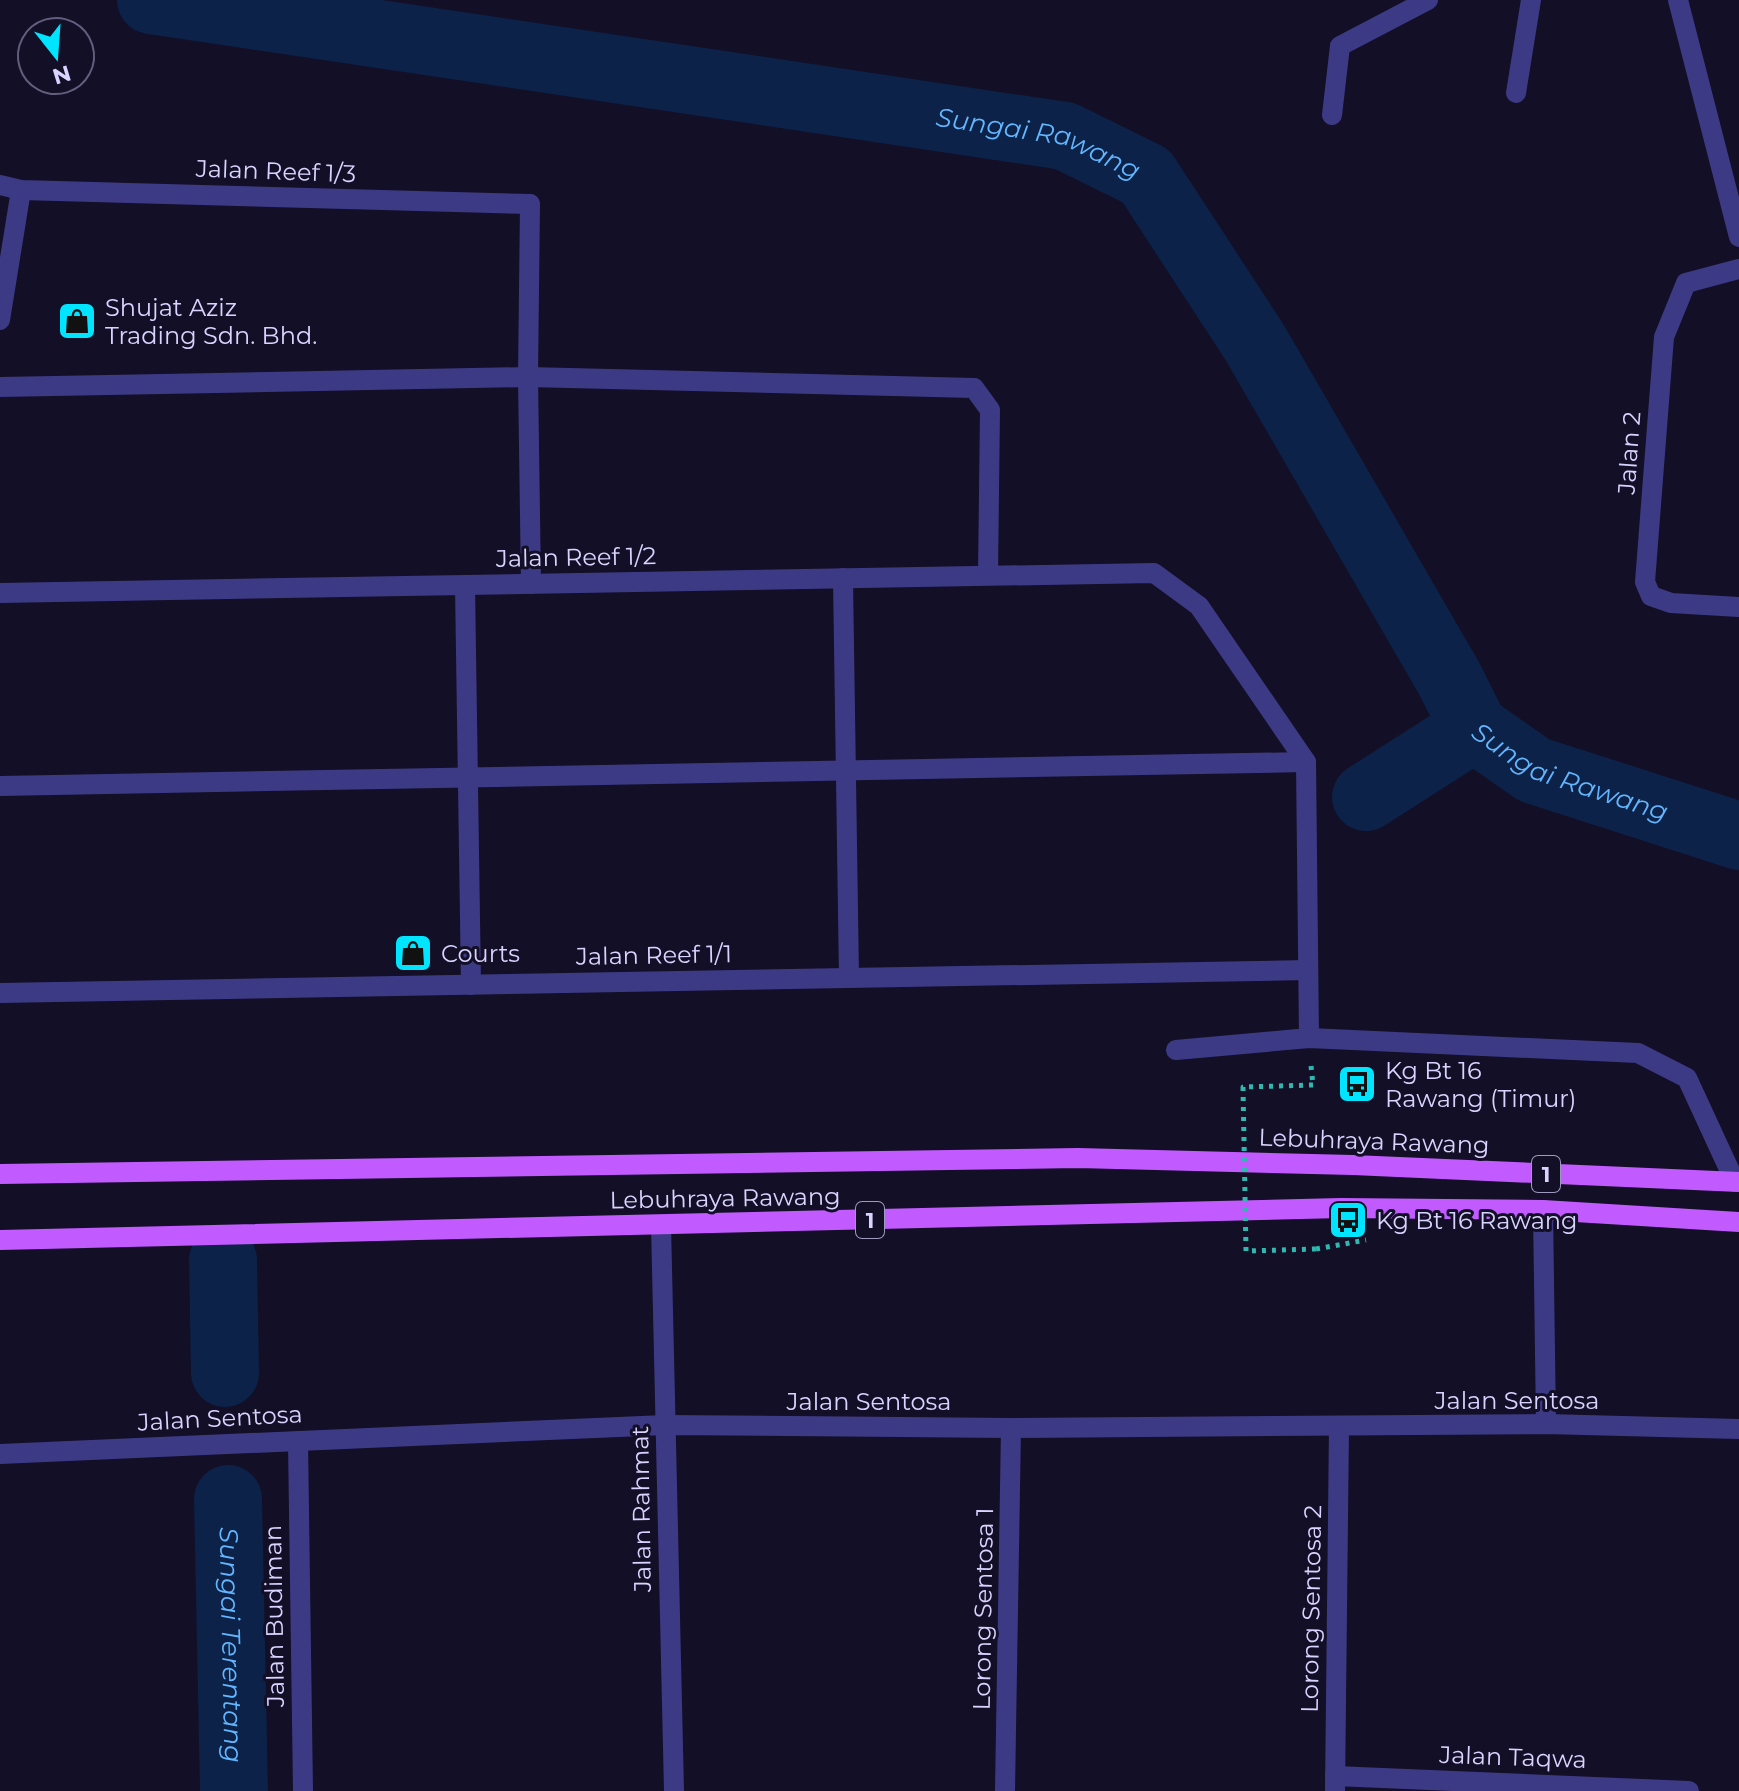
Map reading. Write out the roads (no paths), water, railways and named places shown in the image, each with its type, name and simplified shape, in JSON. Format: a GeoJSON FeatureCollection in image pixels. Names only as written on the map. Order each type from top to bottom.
{"type":"FeatureCollection","features":[{"type":"Feature","properties":{"kind":"main road","name":"Lebuhraya Rawang"},"geometry":{"type":"LineString","coordinates":[[0,1174],[1078,1158],[1738,1180]]}},
{"type":"Feature","properties":{"kind":"main road","name":"Lebuhraya Rawang"},"geometry":{"type":"LineString","coordinates":[[0,1240],[1341,1208],[1543,1210],[1739,1222]]}},
{"type":"Feature","properties":{"kind":"street"},"geometry":{"type":"LineString","coordinates":[[1332,115],[1340,46],[1428,0]]}},
{"type":"Feature","properties":{"kind":"street"},"geometry":{"type":"LineString","coordinates":[[1516,93],[1531,0]]}},
{"type":"Feature","properties":{"kind":"street"},"geometry":{"type":"LineString","coordinates":[[1678,0],[1739,237]]}},
{"type":"Feature","properties":{"kind":"street","name":"Jalan Reef 1/3"},"geometry":{"type":"LineString","coordinates":[[0,185],[21,190],[530,204],[528,377]]}},
{"type":"Feature","properties":{"kind":"street"},"geometry":{"type":"LineString","coordinates":[[0,320],[21,190]]}},
{"type":"Feature","properties":{"kind":"street","name":"Jalan 2"},"geometry":{"type":"LineString","coordinates":[[1739,269],[1686,283],[1664,337],[1645,582],[1651,596],[1671,603],[1739,607]]}},
{"type":"Feature","properties":{"kind":"street"},"geometry":{"type":"LineString","coordinates":[[0,387],[528,377],[974,388],[990,410],[988,575]]}},
{"type":"Feature","properties":{"kind":"street"},"geometry":{"type":"LineString","coordinates":[[528,377],[531,584]]}},
{"type":"Feature","properties":{"kind":"street","name":"Jalan Reef 1/2"},"geometry":{"type":"LineString","coordinates":[[0,593],[1154,573],[1199,606],[1306,762]]}},
{"type":"Feature","properties":{"kind":"street"},"geometry":{"type":"LineString","coordinates":[[843,578],[849,978]]}},
{"type":"Feature","properties":{"kind":"street"},"geometry":{"type":"LineString","coordinates":[[465,585],[471,985]]}},
{"type":"Feature","properties":{"kind":"street"},"geometry":{"type":"LineString","coordinates":[[0,786],[1306,762],[1309,1038]]}},
{"type":"Feature","properties":{"kind":"street","name":"Jalan Reef 1/1"},"geometry":{"type":"LineString","coordinates":[[0,993],[1308,970]]}},
{"type":"Feature","properties":{"kind":"street"},"geometry":{"type":"LineString","coordinates":[[1176,1050],[1309,1038],[1638,1053],[1687,1078],[1738,1180]]}},
{"type":"Feature","properties":{"kind":"street"},"geometry":{"type":"LineString","coordinates":[[1543,1210],[1546,1424]]}},
{"type":"Feature","properties":{"kind":"street","name":"Jalan Rahmat"},"geometry":{"type":"LineString","coordinates":[[661,1225],[674,1791]]}},
{"type":"Feature","properties":{"kind":"street","name":"Jalan Sentosa"},"geometry":{"type":"LineString","coordinates":[[0,1454],[665,1425],[1011,1428],[1546,1424],[1739,1429]]}},
{"type":"Feature","properties":{"kind":"street","name":"Lorong Sentosa 2"},"geometry":{"type":"LineString","coordinates":[[1335,1783],[1339,1427]]}},
{"type":"Feature","properties":{"kind":"street","name":"Lorong Sentosa 1"},"geometry":{"type":"LineString","coordinates":[[1005,1791],[1011,1428]]}},
{"type":"Feature","properties":{"kind":"street","name":"Jalan Budiman"},"geometry":{"type":"LineString","coordinates":[[298,1441],[303,1791]]}},
{"type":"Feature","properties":{"kind":"street","name":"Jalan Taqwa"},"geometry":{"type":"LineString","coordinates":[[1335,1783],[1689,1791]]}},
{"type":"Feature","properties":{"kind":"waterway","name":"Sungai Rawang"},"geometry":{"type":"LineString","coordinates":[[151,0],[1065,136],[1146,176],[1255,343],[1450,680],[1474,728],[1534,770],[1739,836]]}},
{"type":"Feature","properties":{"kind":"waterway","name":"Sungai Terentang"},"geometry":{"type":"LineString","coordinates":[[1366,797],[1474,728]]}},
{"type":"Feature","properties":{"kind":"waterway","name":"Sungai Terentang"},"geometry":{"type":"LineString","coordinates":[[223,1260],[225,1373]]}},
{"type":"Feature","properties":{"kind":"waterway","name":"Sungai Terentang"},"geometry":{"type":"LineString","coordinates":[[228,1499],[234,1791]]}},
{"type":"Feature","properties":{"kind":"place","name":"Shujat Aziz Trading Sdn. Bhd."},"geometry":{"type":"Point","coordinates":[77,321]}},
{"type":"Feature","properties":{"kind":"place","name":"Courts"},"geometry":{"type":"Point","coordinates":[413,953]}},
{"type":"Feature","properties":{"kind":"place","name":"Kg Bt 16 Rawang (Timur)"},"geometry":{"type":"Point","coordinates":[1357,1084]}},
{"type":"Feature","properties":{"kind":"place","name":"Kg Bt 16 Rawang"},"geometry":{"type":"Point","coordinates":[1348,1220]}}]}
